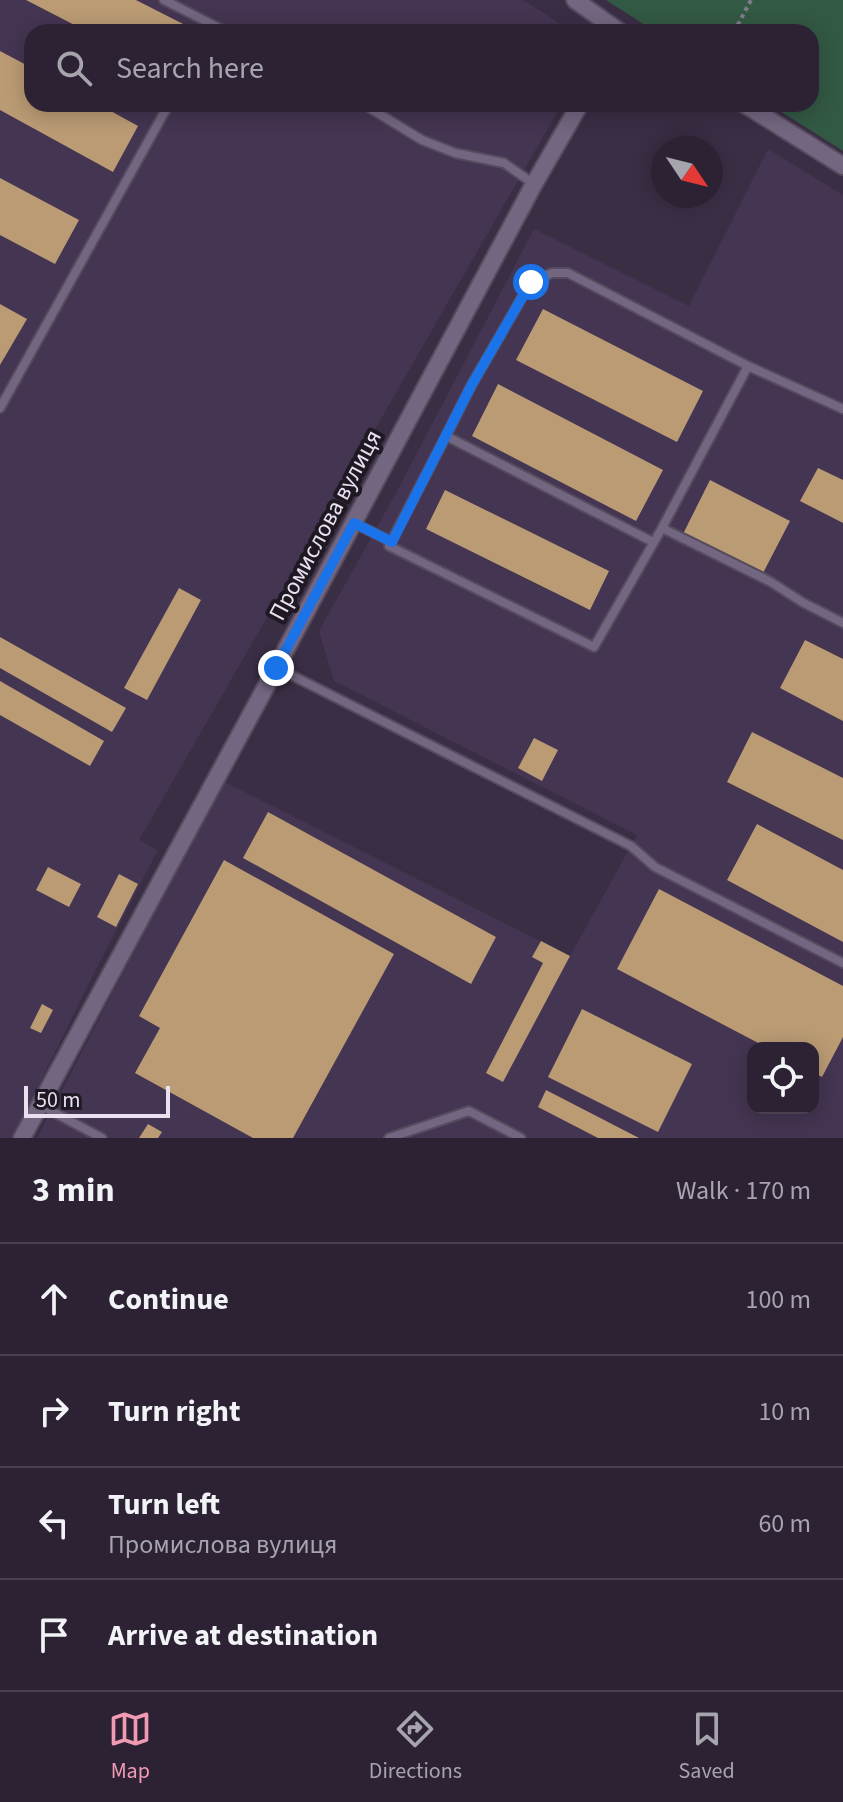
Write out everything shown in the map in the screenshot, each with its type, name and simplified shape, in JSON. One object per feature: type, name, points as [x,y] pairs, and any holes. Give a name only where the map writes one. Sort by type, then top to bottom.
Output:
[{"type":"street","points":[[575,0],[609,24]]},
{"type":"street","name":"Промислова вулиця","points":[[22,1138],[575,112]]},
{"type":"street","points":[[757,112],[843,166]]},
{"type":"lane","points":[[164,0],[204,24]]},
{"type":"lane","points":[[0,408],[165,112]]},
{"type":"lane","points":[[376,112],[422,140],[455,153],[504,163],[534,184]]},
{"type":"lane","points":[[748,366],[662,528],[594,647],[389,546],[471,386],[531,282],[552,273],[568,273],[748,366],[843,409]]},
{"type":"lane","points":[[446,436],[653,542]]},
{"type":"lane","points":[[354,523],[392,542]]},
{"type":"lane","points":[[662,528],[771,582],[843,623]]},
{"type":"lane","points":[[276,668],[631,846],[655,867],[843,963]]},
{"type":"lane","points":[[40,1105],[102,1138]]},
{"type":"lane","points":[[389,1138],[469,1111],[521,1138]]},
{"type":"path","points":[[738,24],[751,0]]},
{"type":"shaded area","points":[[0,0],[523,0],[560,24],[24,24],[24,112],[557,112],[139,840],[158,850],[13,1138],[0,1138]]},
{"type":"shaded area","points":[[768,149],[843,195],[843,1138],[37,1138],[223,781],[570,956],[637,835],[334,681],[319,631],[396,493],[534,229],[689,306]]},
{"type":"green space","points":[[606,0],[843,0],[843,151],[782,112],[819,112],[819,24],[644,24]]},
{"type":"building","points":[[26,0],[136,0],[183,24],[72,24]]},
{"type":"building","points":[[0,51],[24,64],[24,112],[113,112],[138,126],[113,172],[0,110]]},
{"type":"building","points":[[0,178],[79,220],[55,264],[0,235]]},
{"type":"building","points":[[0,304],[27,319],[0,365]]},
{"type":"building","points":[[543,309],[703,391],[677,442],[516,360]]},
{"type":"building","points":[[498,384],[663,470],[636,521],[472,436]]},
{"type":"building","points":[[818,468],[843,480],[843,523],[800,501]]},
{"type":"building","points":[[710,480],[790,521],[762,575],[683,534]]},
{"type":"building","points":[[445,490],[609,571],[590,610],[426,529]]},
{"type":"building","points":[[179,588],[201,600],[147,700],[124,688]]},
{"type":"building","points":[[0,637],[126,708],[112,732],[0,668]]},
{"type":"building","points":[[805,640],[843,659],[843,721],[780,688]]},
{"type":"building","points":[[0,681],[104,741],[90,766],[0,715]]},
{"type":"building","points":[[752,732],[843,778],[843,840],[727,782]]},
{"type":"building","points":[[534,738],[558,750],[542,781],[518,768]]},
{"type":"building","points":[[268,812],[496,937],[471,984],[243,858]]},
{"type":"building","points":[[757,824],[843,870],[843,942],[727,880]]},
{"type":"building","points":[[224,860],[394,954],[293,1138],[253,1138],[135,1073],[160,1028],[139,1016]]},
{"type":"building","points":[[48,867],[81,884],[69,907],[36,890]]},
{"type":"building","points":[[119,874],[138,884],[116,927],[97,917]]},
{"type":"building","points":[[659,889],[843,986],[843,1037],[822,1077],[819,1075],[819,1042],[757,1042],[617,969]]},
{"type":"building","points":[[541,941],[570,956],[503,1082],[486,1073],[543,963],[532,957]]},
{"type":"building","points":[[42,1004],[53,1010],[41,1033],[30,1028]]},
{"type":"building","points":[[582,1009],[692,1064],[658,1132],[548,1077]]},
{"type":"building","points":[[546,1090],[639,1138],[598,1138],[538,1107]]},
{"type":"building","points":[[148,1124],[162,1132],[158,1138],[139,1138]]},
{"type":"route","points":[[276,668],[354,523],[392,542],[471,386],[531,282]]}]
